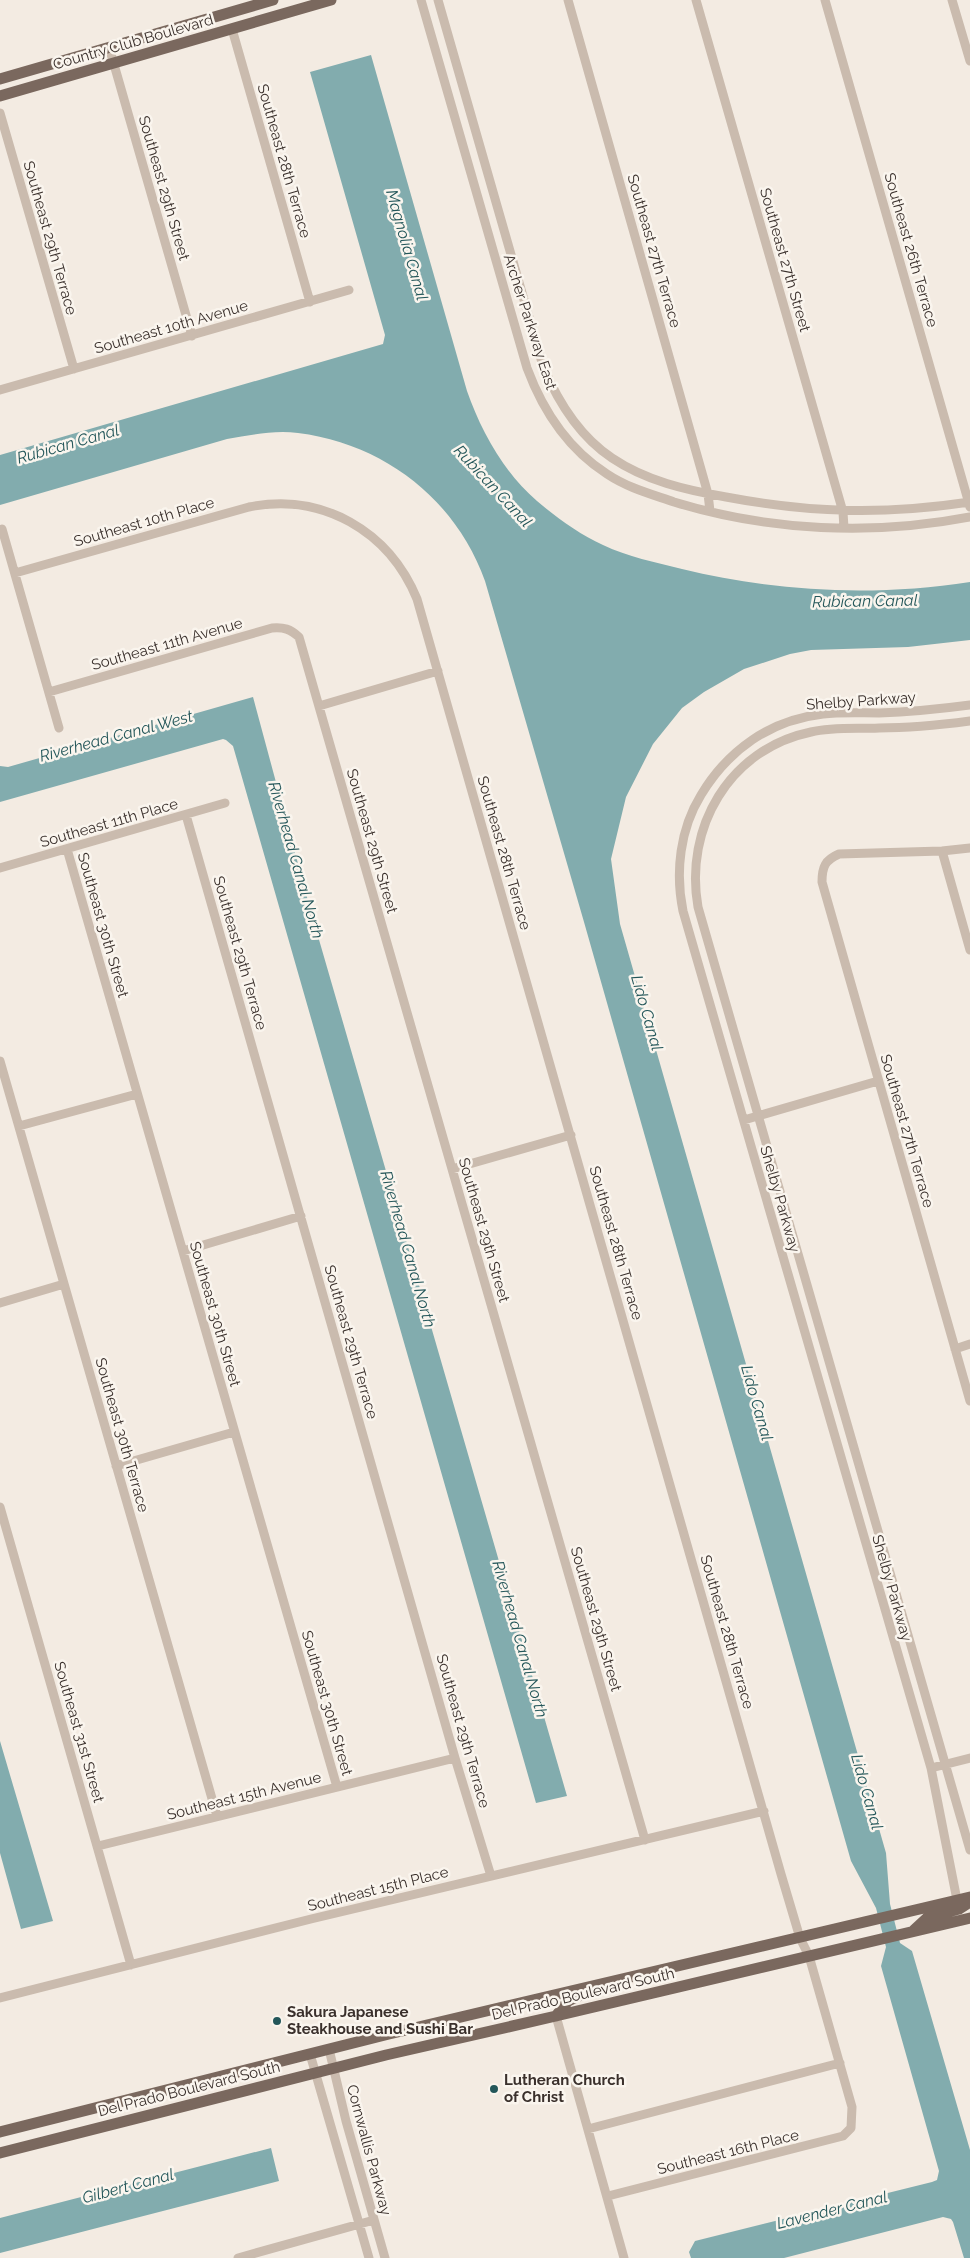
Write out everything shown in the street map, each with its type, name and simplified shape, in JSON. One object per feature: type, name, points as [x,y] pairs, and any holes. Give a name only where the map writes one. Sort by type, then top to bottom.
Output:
[{"type":"main road","name":"Country Club Boulevard","points":[[0,79],[273,0]]},
{"type":"main road","name":"Country Club Boulevard","points":[[0,96],[331,0]]},
{"type":"main road","name":"Del Prado Boulevard South","points":[[0,2132],[330,2049],[970,1897]]},
{"type":"main road","points":[[910,1932],[927,1918],[954,1911],[970,1902]]},
{"type":"main road","name":"Del Prado Boulevard South","points":[[0,2153],[334,2068],[970,1918]]},
{"type":"main road","points":[[556,2016],[568,2001],[602,1984]]},
{"type":"street","name":"Archer Parkway East","points":[[421,0],[533,385],[543,406],[575,448],[612,477],[649,494],[710,511],[777,523],[844,528],[894,528],[970,517]]},
{"type":"street","name":"Archer Parkway East","points":[[438,0],[538,351],[558,400],[574,423],[593,443],[613,459],[653,480],[708,494],[843,512],[898,511],[970,504]]},
{"type":"street","name":"Southeast 27th Terrace","points":[[568,0],[708,494],[710,511]]},
{"type":"street","name":"Southeast 27th Street","points":[[696,0],[843,512],[844,528]]},
{"type":"street","name":"Southeast 26th Terrace","points":[[825,0],[970,504]]},
{"type":"street","points":[[952,0],[970,61]]},
{"type":"street","name":"Southeast 28th Terrace","points":[[232,29],[310,302]]},
{"type":"street","name":"Southeast 29th Street","points":[[109,47],[192,336]]},
{"type":"street","name":"Southeast 29th Terrace","points":[[0,114],[74,369]]},
{"type":"street","name":"Southeast 10th Avenue","points":[[0,390],[349,290]]},
{"type":"street","name":"Southeast 28th Terrace","points":[[281,503],[305,505],[328,511],[355,524],[383,546],[399,565],[412,586],[438,671],[800,1938],[809,1956],[840,2063],[852,2107],[851,2128]]},
{"type":"street","name":"Southeast 10th Place","points":[[15,573],[249,507],[281,503]]},
{"type":"street","points":[[2,529],[59,728]]},
{"type":"street","name":"Southeast 11th Avenue","points":[[49,692],[272,628],[282,627],[292,630]]},
{"type":"street","name":"Southeast 29th Street","points":[[292,630],[299,637],[645,1840]]},
{"type":"street","points":[[319,706],[438,671]]},
{"type":"street","name":"Shelby Parkway","points":[[957,1900],[931,1768],[683,912],[679,886],[683,841],[689,819],[711,778],[743,745],[763,732],[785,722],[808,716],[932,710],[970,705]]},
{"type":"street","name":"Shelby Parkway","points":[[970,721],[913,727],[838,728],[811,732],[786,740],[753,758],[728,781],[715,800],[705,820],[698,844],[695,870],[698,907],[970,1850]]},
{"type":"street","name":"Southeast 11th Place","points":[[0,868],[225,803]]},
{"type":"street","name":"Southeast 29th Terrace","points":[[186,815],[455,1758],[491,1876]]},
{"type":"street","points":[[970,848],[942,851],[970,950]]},
{"type":"street","name":"Southeast 30th Street","points":[[67,849],[337,1787]]},
{"type":"street","name":"Southeast 27th Terrace","points":[[942,851],[839,854],[829,858],[822,868],[822,882],[970,1400]]},
{"type":"street","points":[[683,912],[698,907]]},
{"type":"street","name":"Southeast 30th Terrace","points":[[0,1061],[217,1816]]},
{"type":"street","points":[[744,1120],[878,1081]]},
{"type":"street","points":[[19,1126],[137,1094]]},
{"type":"street","points":[[452,1169],[571,1135]]},
{"type":"street","points":[[183,1251],[301,1216]]},
{"type":"street","points":[[0,1303],[64,1284]]},
{"type":"street","points":[[955,1349],[970,1344]]},
{"type":"street","points":[[116,1466],[234,1432]]},
{"type":"street","name":"Southeast 31st Street","points":[[0,1507],[131,1965]]},
{"type":"street","name":"Southeast 15th Avenue","points":[[98,1846],[455,1758]]},
{"type":"street","points":[[931,1768],[970,1758]]},
{"type":"street","name":"Southeast 15th Place","points":[[0,1998],[491,1876],[764,1811]]},
{"type":"street","points":[[556,2016],[624,2258]]},
{"type":"street","name":"Cornwallis Parkway","points":[[330,2049],[346,2121],[385,2258]]},
{"type":"street","name":"Cornwallis Parkway","points":[[310,2054],[369,2258]]},
{"type":"street","points":[[588,2129],[840,2063]]},
{"type":"street","name":"Southeast 16th Place","points":[[608,2196],[843,2136],[851,2128]]},
{"type":"street","points":[[238,2258],[374,2220]]},
{"type":"water","points":[[371,55],[467,391],[479,421],[495,450],[514,478],[537,501],[577,531],[612,549],[632,556],[718,577],[789,587],[861,591],[934,587],[970,582],[970,640],[908,647],[811,650],[790,654],[744,669],[704,692],[682,708],[653,744],[626,797],[611,859],[620,924],[886,1853],[890,1904],[900,1943],[912,1951],[970,2150],[970,2258],[964,2258],[953,2222],[951,2219],[943,2217],[784,2258],[691,2258],[689,2252],[695,2241],[932,2182],[937,2180],[939,2171],[881,1966],[886,1947],[876,1908],[851,1861],[584,922],[485,581],[472,552],[456,525],[436,501],[388,463],[360,449],[330,439],[289,432],[227,439],[0,505],[0,455],[383,344],[385,335],[310,72]]},
{"type":"water","name":"Riverhead Canal North","points":[[253,697],[311,912],[567,1796],[536,1803],[233,746],[223,739],[0,802],[0,766],[8,767]]},
{"type":"water","points":[[0,1741],[53,1921],[21,1929],[0,1853]]},
{"type":"water","name":"Gilbert Canal","points":[[271,2148],[279,2181],[0,2253],[0,2218]]},
{"type":"place","name":"Sakura Japanese Steakhouse and Sushi Bar","points":[[277,2021]]},
{"type":"place","name":"Lutheran Church of Christ","points":[[494,2089]]},
{"type":"water label","name":"Magnolia Canal","points":[[407,245]]},
{"type":"water label","name":"Rubican Canal","points":[[68,444]]},
{"type":"water label","name":"Rubican Canal","points":[[493,486]]},
{"type":"water label","name":"Rubican Canal","points":[[865,601]]},
{"type":"water label","name":"Riverhead Canal West","points":[[116,736]]},
{"type":"water label","name":"Lido Canal","points":[[647,1013]]},
{"type":"water label","name":"Lido Canal","points":[[757,1403]]},
{"type":"water label","name":"Lido Canal","points":[[867,1792]]},
{"type":"water label","name":"Lavender Canal","points":[[832,2210]]}]
